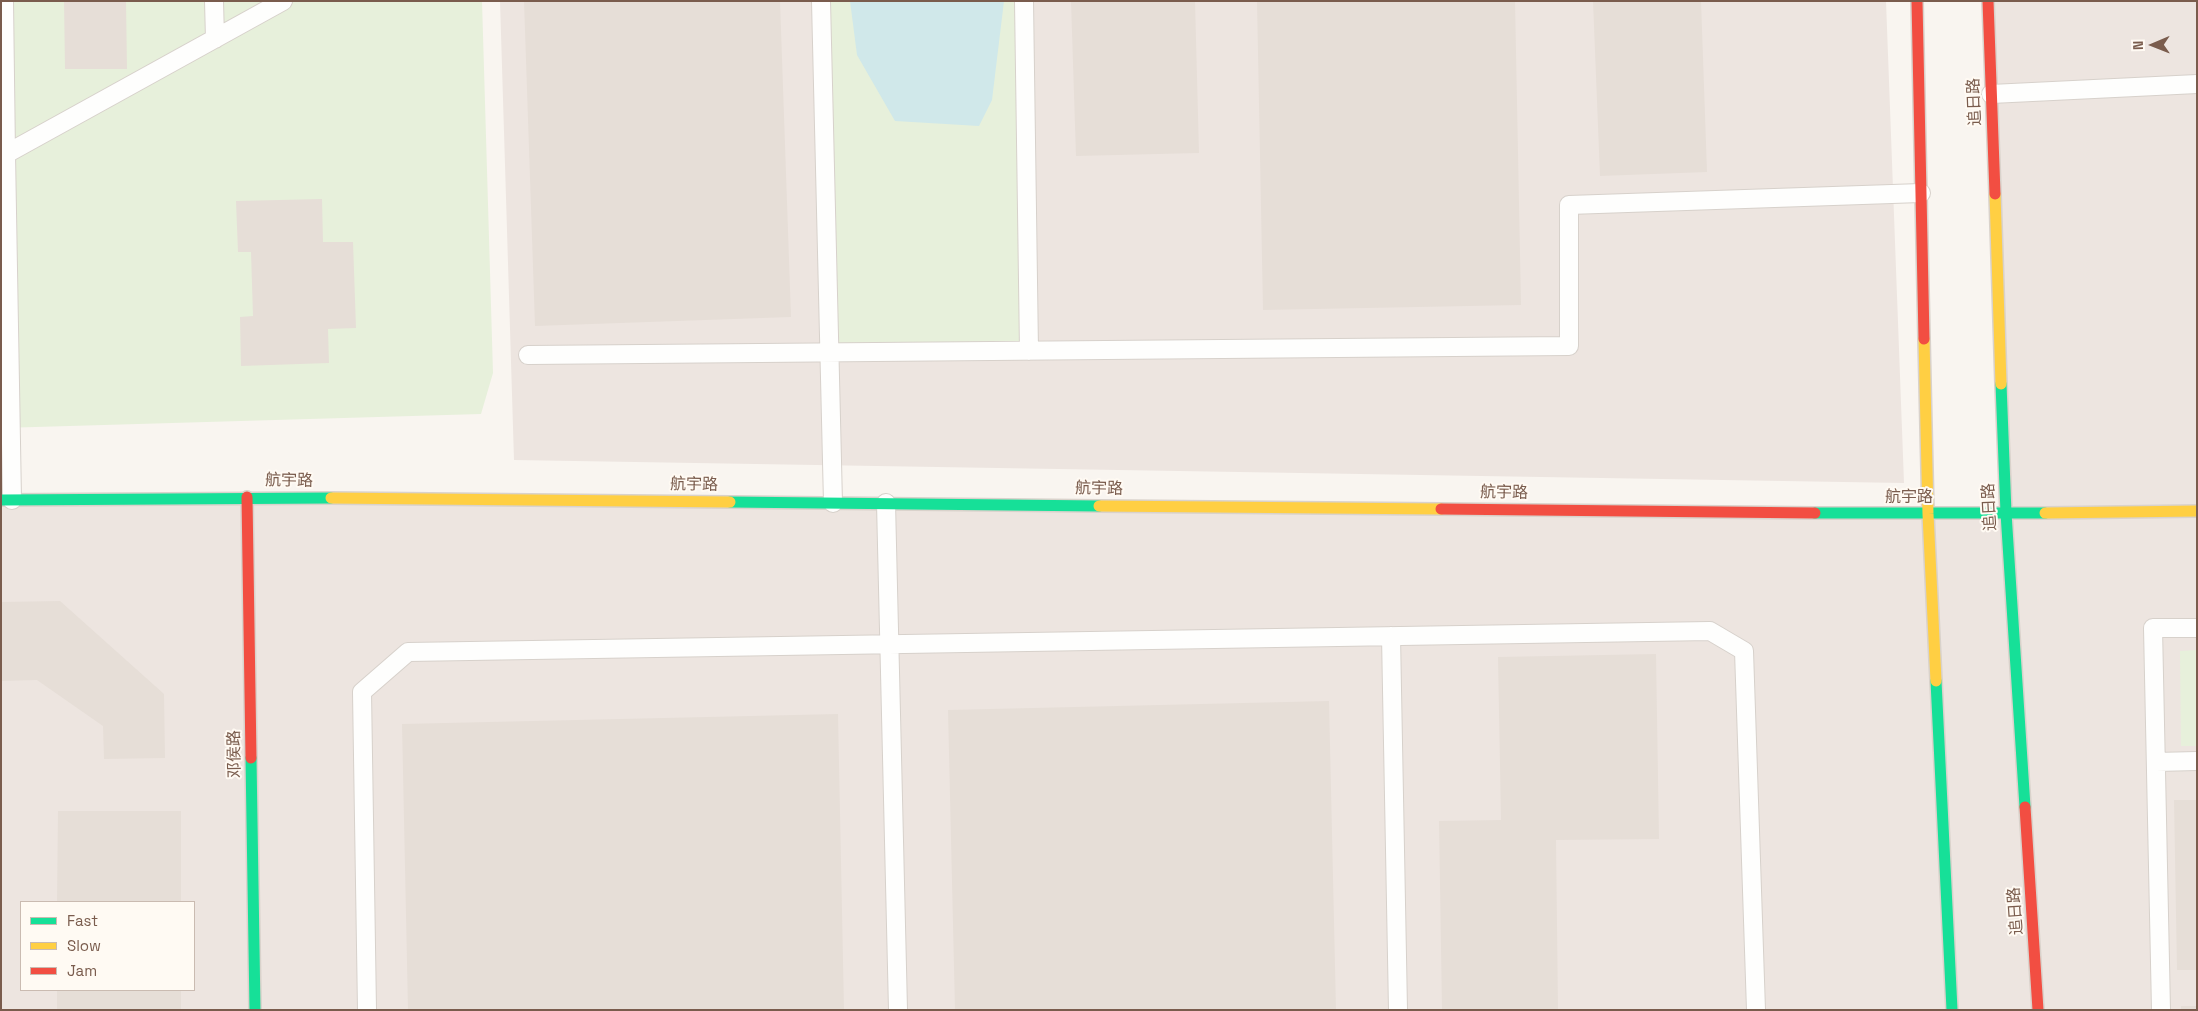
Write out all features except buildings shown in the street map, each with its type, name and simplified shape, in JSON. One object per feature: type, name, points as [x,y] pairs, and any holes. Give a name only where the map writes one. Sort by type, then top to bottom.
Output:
[{"type":"street","points":[[1917,1],[1928,514],[1952,1010]]},
{"type":"street","name":"追日路","points":[[1988,1],[2006,513],[2038,1010]]},
{"type":"street","name":"航宇路","points":[[7,500],[247,497],[1928,514],[2197,512]]},
{"type":"street","name":"邓侯路","points":[[247,497],[255,1010]]},
{"type":"lane","points":[[4,1],[7,500]]},
{"type":"lane","points":[[214,1],[215,39]]},
{"type":"lane","points":[[6,154],[283,1]]},
{"type":"lane","points":[[821,1],[833,503]]},
{"type":"lane","points":[[1024,1],[1029,350]]},
{"type":"lane","points":[[1991,94],[2197,84]]},
{"type":"lane","points":[[528,355],[1569,346],[1568,205],[1922,193]]},
{"type":"lane","points":[[886,503],[898,1010]]},
{"type":"lane","points":[[2161,1010],[2153,628],[2197,628]]},
{"type":"lane","points":[[367,1010],[362,692],[408,652],[1710,630],[1744,651],[1756,1010]]},
{"type":"lane","points":[[1391,636],[1398,1010]]},
{"type":"lane","points":[[2156,762],[2197,762]]},
{"type":"shaded area","points":[[500,1],[1886,1],[1904,483],[514,460]]},
{"type":"shaded area","points":[[1991,1],[2197,1],[2197,1010],[1,1010],[1,500],[2006,513]]},
{"type":"green space","points":[[1,1],[482,1],[493,373],[481,414],[1,428]]},
{"type":"green space","points":[[821,1],[1024,1],[1029,351],[830,352]]},
{"type":"green space","points":[[2197,650],[2197,746],[2181,746],[2180,651]]},
{"type":"water","points":[[850,1],[1004,1],[992,100],[979,126],[895,121],[857,55]]},
{"type":"traffic: fast","points":[[2001,384],[2006,513],[2025,807]]},
{"type":"traffic: fast","points":[[1,500],[331,498]]},
{"type":"traffic: fast","points":[[730,502],[1099,506]]},
{"type":"traffic: fast","points":[[1815,513],[2045,513]]},
{"type":"traffic: fast","points":[[1936,681],[1952,1010]]},
{"type":"traffic: fast","points":[[251,758],[255,1010]]},
{"type":"traffic: slow","points":[[1995,194],[2001,384]]},
{"type":"traffic: slow","points":[[1924,339],[1928,514],[1936,681]]},
{"type":"traffic: slow","points":[[331,498],[730,502]]},
{"type":"traffic: slow","points":[[1099,506],[1441,509]]},
{"type":"traffic: slow","points":[[2045,513],[2197,511]]},
{"type":"traffic: jam","points":[[1917,1],[1924,339]]},
{"type":"traffic: jam","points":[[1988,1],[1995,194]]},
{"type":"traffic: jam","points":[[247,497],[251,758]]},
{"type":"traffic: jam","points":[[1441,509],[1815,513]]},
{"type":"traffic: jam","points":[[2025,807],[2038,1010]]}]
